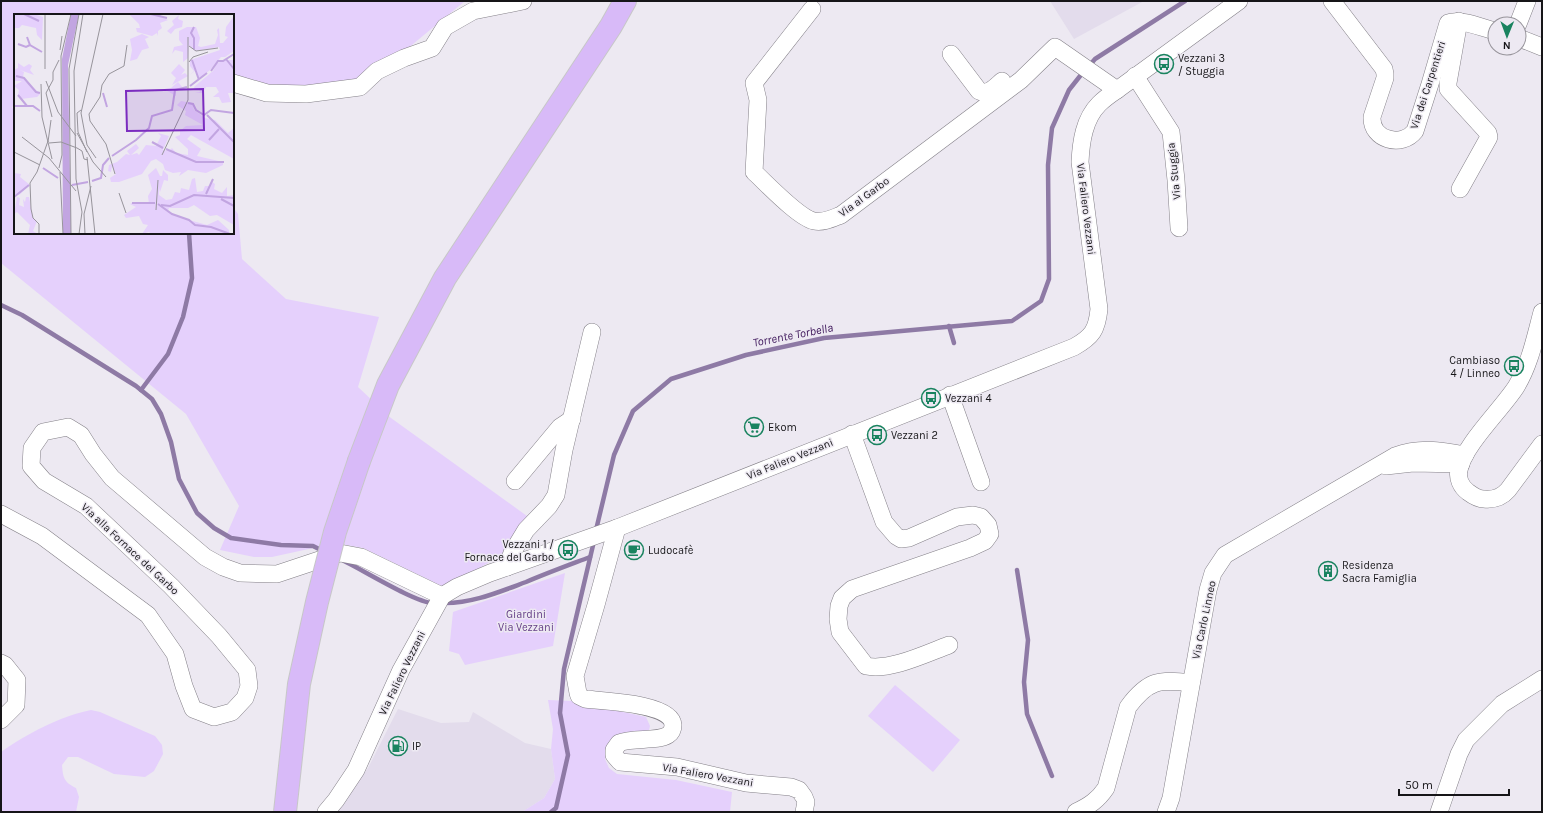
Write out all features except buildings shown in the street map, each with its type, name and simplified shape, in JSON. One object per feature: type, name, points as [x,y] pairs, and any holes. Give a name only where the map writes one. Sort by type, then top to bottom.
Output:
[{"type":"highway","points":[[285,812],[299,684],[317,602],[334,539],[359,461],[388,385],[445,278],[611,26],[625,1]]},
{"type":"street","points":[[234,83],[267,93],[306,94],[360,87],[377,71],[404,58],[432,48],[445,27],[472,11],[523,1]]},
{"type":"street","name":"Via Faliero Vezzani","points":[[326,812],[356,770],[401,670],[442,596],[457,587],[507,567],[613,529],[1074,346],[1089,338],[1098,323],[1099,309],[1080,162],[1081,142],[1089,117],[1100,104],[1135,76],[1239,1]]},
{"type":"street","name":"Via dei Carpentieri","points":[[1332,1],[1384,69],[1386,74],[1371,124],[1375,132],[1392,140],[1404,140],[1410,137],[1415,131],[1448,23],[1453,20],[1459,21],[1448,89],[1490,137],[1460,189]]},
{"type":"street","points":[[1521,16],[1527,1]]},
{"type":"street","name":"Via al Garbo","points":[[812,9],[754,83],[758,100],[754,172],[802,216],[814,221],[829,220],[841,215],[1021,80],[1056,47],[1062,53],[1117,90]]},
{"type":"street","points":[[1459,21],[1487,29]]},
{"type":"street","points":[[1527,41],[1542,47]]},
{"type":"street","points":[[951,54],[979,91],[983,93],[987,92],[1005,78],[1014,76],[1021,80]]},
{"type":"street","name":"Via Stuggia","points":[[1135,76],[1170,132],[1176,180],[1179,228]]},
{"type":"street","points":[[1542,312],[1531,356],[1516,387],[1463,459],[1459,476],[1461,484],[1464,489],[1478,498],[1492,499],[1504,494],[1542,444]]},
{"type":"street","points":[[507,567],[512,553],[526,530],[549,506],[556,495],[564,450],[592,332]]},
{"type":"street","points":[[950,395],[981,482]]},
{"type":"street","points":[[515,481],[560,427],[572,419]]},
{"type":"street","name":"Via alla Fornace del Garbo","points":[[1,514],[42,536],[148,615],[175,654],[184,686],[193,709],[214,717],[232,712],[245,698],[249,686],[247,670],[219,636],[166,581],[86,506],[44,481],[31,466],[32,448],[43,432],[68,427],[81,435],[93,454],[112,478],[205,557],[223,567],[240,573],[277,574],[340,553],[361,557],[442,596]]},
{"type":"street","points":[[852,434],[884,522],[896,536],[901,539],[909,538],[957,517],[973,515],[981,517],[988,524],[990,534],[985,541],[970,548],[852,589],[842,598],[839,606],[838,620],[840,632],[866,666],[875,668],[886,667],[948,645]]},
{"type":"street","name":"Via Carlo Linneo","points":[[1166,812],[1172,798],[1208,590],[1213,574],[1225,555],[1376,467],[1463,459]]},
{"type":"street","name":"Via Faliero Vezzani","points":[[613,529],[596,606],[575,676],[578,693],[579,696],[585,699],[650,707],[668,716],[672,720],[673,727],[670,734],[666,736],[619,743],[614,750],[616,758],[620,762],[677,767],[746,783],[791,787],[799,790],[804,797],[806,802],[804,812]]},
{"type":"street","points":[[1,663],[17,680],[16,705],[1,720]]},
{"type":"street","points":[[1439,812],[1459,754],[1466,740],[1502,704],[1542,679]]},
{"type":"street","points":[[1076,812],[1090,805],[1100,797],[1106,788],[1128,707],[1136,697],[1145,688],[1155,683],[1167,680],[1191,683]]},
{"type":"shaded area","points":[[1050,1],[1144,1],[1074,39]]},
{"type":"shaded area","points":[[398,709],[441,723],[469,722],[473,712],[525,743],[551,749],[555,779],[544,798],[522,812],[336,812],[368,768]]},
{"type":"green space","points":[[1,1],[465,1],[401,54],[361,81],[306,92],[234,79],[234,14],[14,14],[14,105],[12,107],[14,110],[14,234],[234,234],[234,208],[238,214],[242,259],[286,299],[379,317],[358,387],[391,418],[527,516],[503,554],[446,588],[363,548],[336,543],[272,557],[254,557],[220,550],[239,506],[186,414],[1,263]]},
{"type":"green space","name":"Giardini Via Vezzani","points":[[565,573],[553,646],[465,665],[459,654],[449,651],[453,612]]},
{"type":"green space","points":[[895,685],[960,740],[933,772],[868,716]]},
{"type":"green space","points":[[548,700],[573,701],[646,717],[650,726],[648,735],[611,741],[605,759],[609,768],[617,774],[676,780],[732,792],[730,812],[522,812],[544,798],[555,779],[551,749],[553,729]]},
{"type":"green space","points":[[91,710],[100,712],[155,736],[162,745],[163,754],[154,771],[145,777],[114,774],[78,757],[68,757],[62,765],[63,773],[67,782],[76,788],[79,797],[76,812],[1,812],[1,752],[46,726],[68,716]]},
{"type":"waterway","name":"Torrente Torbella","points":[[1089,66],[1095,59],[1185,1]]},
{"type":"waterway","name":"Torrente Torbella","points":[[596,530],[614,455],[633,411],[671,379],[746,355],[824,338],[1012,321],[1041,301],[1049,279],[1048,165],[1052,128],[1069,90],[1084,71]]},
{"type":"waterway","points":[[141,390],[168,354],[183,317],[192,278],[189,234]]},
{"type":"waterway","points":[[1,305],[22,315],[136,386],[152,399],[161,414],[171,442],[179,479],[197,513],[214,528],[231,538],[281,545],[313,546],[323,551]]},
{"type":"waterway","points":[[949,326],[954,343]]},
{"type":"waterway","name":"Torrente Torbella","points":[[551,812],[556,808],[568,755],[560,713],[564,669],[594,541]]},
{"type":"waterway","points":[[442,603],[464,602],[485,597],[590,557]]},
{"type":"waterway","points":[[344,561],[402,592],[425,602],[433,603]]},
{"type":"waterway","points":[[1017,570],[1028,640],[1024,682],[1027,714],[1052,776]]},
{"type":"place","name":"Vezzani 3 / Stuggia","points":[[1164,64]]},
{"type":"place","name":"Cambiaso 4 / Linneo","points":[[1514,366]]},
{"type":"place","name":"Vezzani 4","points":[[931,398]]},
{"type":"place","name":"Ekom","points":[[754,427]]},
{"type":"place","name":"Vezzani 2","points":[[877,435]]},
{"type":"place","name":"Vezzani 1 / Fornace del Garbo","points":[[568,550]]},
{"type":"place","name":"Ludocafè","points":[[634,550]]},
{"type":"place","name":"Residenza Sacra Famiglia","points":[[1328,571]]},
{"type":"place","name":"IP","points":[[398,746]]}]
